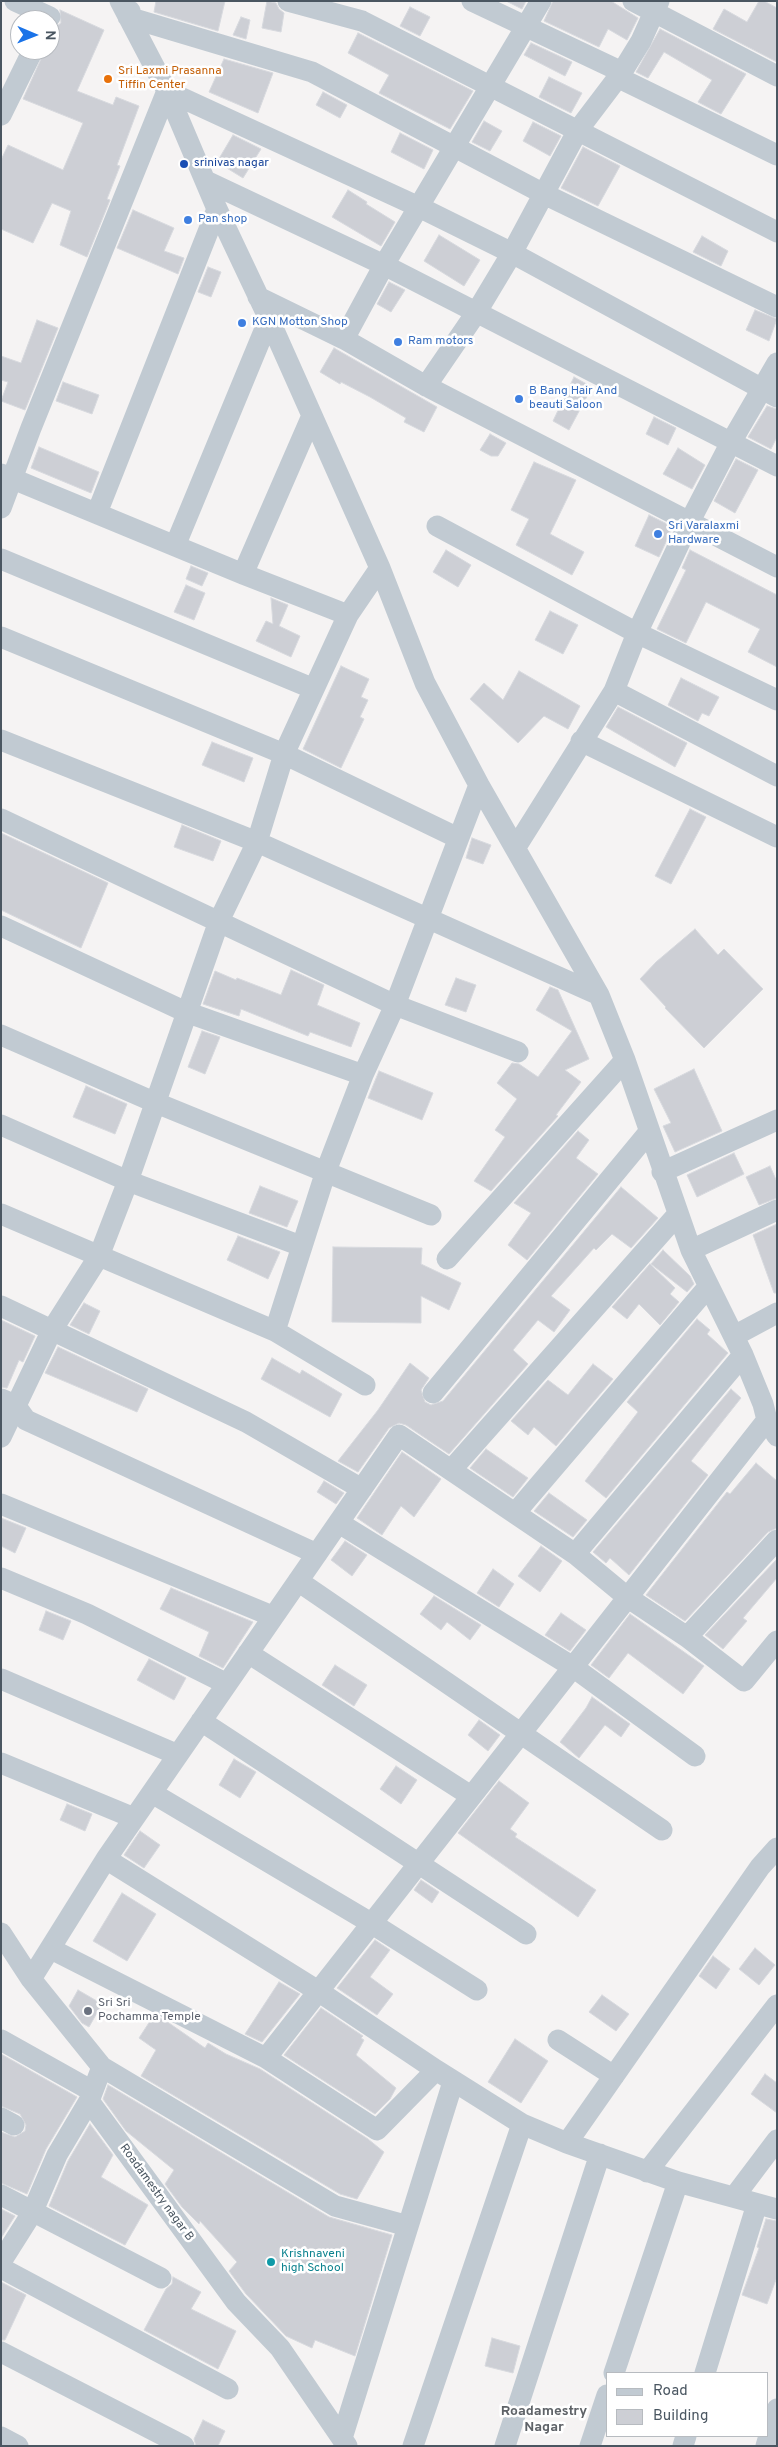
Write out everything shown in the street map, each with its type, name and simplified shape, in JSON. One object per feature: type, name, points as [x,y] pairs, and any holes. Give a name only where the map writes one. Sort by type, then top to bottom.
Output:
[{"type":"street","points":[[15,1],[43,10]]},
{"type":"street","points":[[288,1],[362,21],[777,232]]},
{"type":"street","points":[[472,1],[526,26],[777,155]]},
{"type":"street","points":[[344,339],[384,265],[541,1]]},
{"type":"street","points":[[633,1],[657,7],[777,76]]},
{"type":"street","points":[[127,6],[380,568],[425,683],[479,785],[600,996],[625,1060],[662,1172],[691,1250],[771,1414],[266,2058]]},
{"type":"street","points":[[127,6],[312,72],[544,194],[777,307]]},
{"type":"street","points":[[426,386],[476,313],[512,253],[578,130],[641,40],[657,7]]},
{"type":"street","points":[[1,114],[6,90],[26,60]]},
{"type":"street","points":[[166,91],[419,207],[512,253],[769,393]]},
{"type":"street","points":[[1,508],[7,477],[166,91]]},
{"type":"street","points":[[206,181],[384,265],[730,444],[777,466]]},
{"type":"street","points":[[97,513],[217,209]]},
{"type":"street","points":[[258,297],[344,339],[426,386],[777,567]]},
{"type":"street","points":[[175,546],[269,319]]},
{"type":"street","points":[[516,847],[614,691],[637,633],[689,523],[730,444],[769,393],[777,363]]},
{"type":"street","points":[[243,574],[311,418]]},
{"type":"street","points":[[7,477],[348,615]]},
{"type":"street","points":[[437,526],[637,633],[777,700]]},
{"type":"street","points":[[1,559],[314,689]]},
{"type":"street","points":[[1,1437],[8,1402],[99,1256],[128,1181],[154,1102],[219,921],[257,842],[284,754],[348,615],[380,568]]},
{"type":"street","points":[[1,637],[284,754],[458,838]]},
{"type":"street","points":[[614,691],[777,776]]},
{"type":"street","points":[[1,740],[257,842],[600,996]]},
{"type":"street","points":[[582,741],[777,837]]},
{"type":"street","points":[[276,1331],[326,1171],[363,1075],[394,1005],[479,785]]},
{"type":"street","points":[[1,819],[394,1005],[518,1052]]},
{"type":"street","points":[[1,926],[186,1012],[363,1075]]},
{"type":"street","points":[[1,1035],[154,1102],[326,1171],[431,1216]]},
{"type":"street","points":[[447,1259],[625,1060]]},
{"type":"street","points":[[662,1172],[777,1120]]},
{"type":"street","points":[[1,1125],[128,1181],[301,1246]]},
{"type":"street","points":[[434,1393],[649,1132]]},
{"type":"street","points":[[691,1250],[777,1210]]},
{"type":"street","points":[[1,1214],[276,1331],[366,1385]]},
{"type":"street","points":[[452,1469],[678,1214]]},
{"type":"street","points":[[516,1512],[708,1287]]},
{"type":"street","points":[[1,1306],[246,1422],[362,1490]]},
{"type":"street","points":[[575,1554],[738,1346],[777,1313]]},
{"type":"street","points":[[8,1402],[26,1420],[317,1554]]},
{"type":"street","points":[[31,1979],[106,1859],[272,1616],[399,1435],[516,1512],[575,1554],[627,1597],[687,1637],[744,1681],[777,1641]]},
{"type":"street","points":[[1,1504],[272,1616]]},
{"type":"street","points":[[339,1523],[573,1667],[695,1756]]},
{"type":"street","points":[[687,1637],[777,1540]]},
{"type":"street","points":[[1,1578],[87,1614],[227,1684]]},
{"type":"street","points":[[298,1581],[662,1830]]},
{"type":"street","points":[[248,1653],[471,1796]]},
{"type":"street","points":[[1,1679],[178,1755]]},
{"type":"street","points":[[201,1721],[526,1934]]},
{"type":"street","points":[[1,1764],[134,1818]]},
{"type":"street","points":[[152,1793],[371,1923],[477,1990]]},
{"type":"street","points":[[567,2143],[760,1867],[777,1848]]},
{"type":"street","points":[[106,1859],[318,1991],[444,2076],[522,2124],[567,2143],[647,2172],[767,2206],[705,2372]]},
{"type":"street","points":[[1,1933],[31,1979],[102,2067],[335,2206],[408,2226]]},
{"type":"street","points":[[51,1949],[266,2058],[377,2130],[444,2076]]},
{"type":"street","points":[[647,2172],[777,2005]]},
{"type":"street","points":[[1,2040],[90,2096]]},
{"type":"street","points":[[558,2040],[614,2076]]},
{"type":"street","points":[[1,2262],[32,2212],[57,2155],[90,2096],[102,2067]]},
{"type":"street","points":[[344,2442],[408,2226],[444,2076]]},
{"type":"street","name":"Roadamestry nagar B","points":[[90,2096],[236,2302],[280,2348],[344,2442]]},
{"type":"street","points":[[413,2446],[522,2124]]},
{"type":"street","points":[[734,2197],[777,2140]]},
{"type":"street","points":[[505,2446],[600,2154]]},
{"type":"street","points":[[614,2372],[678,2182]]},
{"type":"street","points":[[1,2195],[161,2278]]},
{"type":"street","points":[[1,2268],[228,2389]]},
{"type":"street","points":[[1,2352],[161,2440],[184,2446]]},
{"type":"street","points":[[590,2446],[606,2398]]},
{"type":"street","points":[[766,2446],[777,2409]]},
{"type":"street","points":[[1,2436],[18,2446]]},
{"type":"building","points":[[156,1],[225,1],[218,31],[154,12]]},
{"type":"building","points":[[267,1],[276,3],[284,13],[281,32],[262,28]]},
{"type":"building","points":[[506,1],[526,1],[522,9]]},
{"type":"building","points":[[553,1],[611,1],[638,18],[627,40],[608,29],[599,47],[544,21]]},
{"type":"building","points":[[759,1],[764,1],[777,8],[777,62],[713,29],[724,9],[747,22]]},
{"type":"building","points":[[410,7],[430,17],[420,36],[400,26]]},
{"type":"building","points":[[60,10],[104,30],[77,91],[113,105],[116,97],[139,106],[117,165],[120,166],[107,199],[110,200],[87,257],[60,245],[71,211],[52,203],[33,243],[1,229],[1,160],[8,145],[63,170],[83,123],[23,99],[41,60],[60,60]]},
{"type":"building","points":[[241,17],[250,20],[246,39],[233,35]]},
{"type":"building","points":[[660,29],[746,74],[721,114],[698,102],[712,80],[664,52],[648,78],[636,72]]},
{"type":"building","points":[[358,33],[473,91],[450,129],[379,93],[389,75],[348,53]]},
{"type":"building","points":[[531,43],[572,62],[565,76],[524,55]]},
{"type":"building","points":[[224,59],[273,73],[258,113],[209,92]]},
{"type":"building","points":[[549,77],[582,93],[571,113],[539,97]]},
{"type":"building","points":[[323,92],[347,105],[340,118],[316,105]]},
{"type":"building","points":[[484,121],[502,131],[490,151],[472,142]]},
{"type":"building","points":[[533,122],[561,136],[550,156],[523,141]]},
{"type":"building","points":[[400,133],[433,150],[424,169],[391,152]]},
{"type":"building","points":[[233,135],[261,149],[243,178],[217,162]]},
{"type":"building","points":[[583,147],[620,166],[598,206],[561,188]]},
{"type":"building","points":[[348,190],[395,222],[381,246],[332,217]]},
{"type":"building","points":[[133,210],[174,228],[164,251],[184,258],[178,274],[117,248]]},
{"type":"building","points":[[439,235],[480,260],[464,286],[424,261]]},
{"type":"building","points":[[702,236],[728,251],[721,266],[693,252]]},
{"type":"building","points":[[208,267],[221,272],[211,297],[198,292]]},
{"type":"building","points":[[389,282],[405,290],[391,312],[377,304]]},
{"type":"building","points":[[755,310],[777,319],[769,341],[746,330]]},
{"type":"building","points":[[37,320],[58,328],[25,410],[1,401],[8,382],[1,380],[1,356],[21,363]]},
{"type":"building","points":[[334,348],[437,407],[424,432],[404,422],[406,418],[370,397],[341,382],[340,384],[320,372]]},
{"type":"building","points":[[574,377],[592,387],[569,430],[553,421]]},
{"type":"building","points":[[63,382],[99,395],[92,414],[56,401]]},
{"type":"building","points":[[767,406],[777,409],[777,437],[771,449],[748,437]]},
{"type":"building","points":[[654,417],[676,428],[668,445],[646,434]]},
{"type":"building","points":[[490,434],[506,443],[498,456],[491,456],[480,450]]},
{"type":"building","points":[[39,447],[99,472],[91,493],[31,468]]},
{"type":"building","points":[[678,448],[705,465],[692,489],[663,474]]},
{"type":"building","points":[[736,459],[758,470],[735,513],[714,501]]},
{"type":"building","points":[[534,462],[576,480],[550,534],[584,552],[572,575],[516,545],[529,519],[511,510]]},
{"type":"building","points":[[649,515],[673,527],[659,557],[635,546]]},
{"type":"building","points":[[446,550],[471,565],[458,587],[433,572]]},
{"type":"building","points":[[690,550],[777,595],[777,667],[748,652],[760,629],[706,602],[686,643],[657,629],[686,570],[682,568]]},
{"type":"building","points":[[191,566],[208,573],[202,586],[186,579]]},
{"type":"building","points":[[186,585],[205,593],[194,620],[174,612]]},
{"type":"building","points":[[271,598],[288,605],[279,626],[300,636],[291,657],[256,641],[266,621],[273,624]]},
{"type":"building","points":[[550,611],[578,625],[563,654],[535,640]]},
{"type":"building","points":[[341,666],[369,679],[361,697],[368,700],[360,717],[364,719],[341,768],[303,749]]},
{"type":"building","points":[[519,671],[580,706],[568,729],[544,716],[518,743],[470,699],[484,683],[503,700]]},
{"type":"building","points":[[681,678],[719,697],[709,716],[702,713],[698,721],[668,705]]},
{"type":"building","points":[[618,707],[687,743],[675,767],[606,727]]},
{"type":"building","points":[[212,742],[253,758],[244,782],[202,765]]},
{"type":"building","points":[[690,809],[706,817],[671,884],[655,876]]},
{"type":"building","points":[[182,825],[221,841],[213,861],[174,847]]},
{"type":"building","points":[[1,833],[108,883],[81,948],[1,910]]},
{"type":"building","points":[[472,838],[491,845],[483,864],[466,858]]},
{"type":"building","points":[[695,929],[718,955],[724,949],[763,989],[704,1048],[640,979],[656,962]]},
{"type":"building","points":[[291,970],[324,985],[317,1005],[360,1023],[351,1047],[310,1032],[308,1036],[241,1009],[239,1016],[203,1004],[215,971],[281,995]]},
{"type":"building","points":[[456,978],[476,985],[466,1012],[445,1005]]},
{"type":"building","points":[[550,987],[558,990],[589,1059],[565,1070],[581,1082],[556,1115],[558,1116],[491,1191],[474,1181],[505,1137],[495,1130],[517,1099],[497,1083],[512,1063],[519,1064],[538,1077],[572,1031],[536,1010]]},
{"type":"building","points":[[202,1031],[220,1037],[205,1074],[188,1067]]},
{"type":"building","points":[[694,1069],[722,1131],[675,1152],[663,1126],[671,1123],[654,1089]]},
{"type":"building","points":[[379,1071],[433,1093],[422,1120],[368,1098]]},
{"type":"building","points":[[86,1086],[127,1104],[115,1134],[73,1117]]},
{"type":"building","points":[[578,1131],[589,1140],[576,1158],[598,1174],[527,1260],[508,1245],[531,1213],[514,1203]]},
{"type":"building","points":[[734,1153],[744,1174],[697,1197],[687,1175]]},
{"type":"building","points":[[770,1166],[777,1182],[777,1198],[759,1205],[746,1177]]},
{"type":"building","points":[[260,1186],[298,1201],[287,1227],[249,1213]]},
{"type":"building","points":[[621,1187],[658,1218],[631,1248],[612,1234],[596,1250],[594,1248],[551,1296],[570,1310],[554,1332],[538,1320],[513,1350],[528,1364],[449,1454],[406,1425],[399,1423],[389,1428],[358,1472],[338,1461],[378,1410],[410,1363],[429,1378],[421,1390],[425,1402],[431,1405],[443,1401]]},
{"type":"building","points":[[777,1224],[777,1293],[774,1293],[753,1235]]},
{"type":"building","points":[[238,1236],[280,1252],[268,1279],[227,1260]]},
{"type":"building","points":[[333,1247],[422,1248],[421,1264],[461,1283],[449,1310],[421,1296],[421,1323],[332,1322]]},
{"type":"building","points":[[663,1250],[690,1276],[694,1284],[687,1292],[651,1264]]},
{"type":"building","points":[[650,1264],[675,1288],[670,1294],[679,1302],[660,1325],[639,1304],[627,1319],[612,1307]]},
{"type":"building","points":[[84,1303],[100,1311],[89,1334],[70,1325]]},
{"type":"building","points":[[697,1319],[710,1330],[707,1334],[728,1353],[606,1498],[585,1481],[638,1412],[627,1402]]},
{"type":"building","points":[[1,1320],[35,1336],[23,1362],[19,1360],[7,1388],[1,1387]]},
{"type":"building","points":[[58,1347],[148,1389],[137,1412],[45,1373]]},
{"type":"building","points":[[272,1358],[300,1374],[302,1370],[342,1394],[330,1417],[261,1379]]},
{"type":"building","points":[[593,1364],[613,1379],[556,1446],[534,1427],[528,1435],[511,1421],[548,1380],[568,1395]]},
{"type":"building","points":[[731,1389],[741,1398],[691,1461],[708,1475],[629,1575],[610,1558],[606,1563],[593,1552]]},
{"type":"building","points":[[486,1449],[528,1478],[513,1497],[470,1468]]},
{"type":"building","points":[[402,1452],[441,1479],[414,1517],[401,1506],[382,1535],[357,1518]]},
{"type":"building","points":[[756,1463],[777,1481],[777,1528],[768,1532],[685,1621],[646,1595],[727,1492],[730,1494]]},
{"type":"building","points":[[324,1481],[344,1493],[336,1504],[317,1492]]},
{"type":"building","points":[[549,1493],[587,1520],[573,1537],[534,1511]]},
{"type":"building","points":[[1,1518],[26,1528],[15,1553],[1,1546]]},
{"type":"building","points":[[345,1541],[367,1555],[352,1576],[331,1560]]},
{"type":"building","points":[[541,1546],[562,1561],[540,1592],[518,1576]]},
{"type":"building","points":[[777,1559],[777,1578],[743,1618],[747,1621],[723,1649],[705,1635]]},
{"type":"building","points":[[493,1569],[514,1584],[499,1607],[477,1593]]},
{"type":"building","points":[[171,1588],[253,1622],[223,1668],[199,1656],[209,1632],[160,1609]]},
{"type":"building","points":[[434,1596],[481,1625],[470,1640],[447,1622],[441,1630],[420,1614]]},
{"type":"building","points":[[46,1611],[71,1621],[63,1640],[39,1630]]},
{"type":"building","points":[[561,1613],[586,1630],[570,1651],[545,1635]]},
{"type":"building","points":[[630,1614],[704,1666],[683,1694],[628,1653],[609,1678],[591,1665]]},
{"type":"building","points":[[149,1659],[186,1678],[174,1700],[137,1680]]},
{"type":"building","points":[[335,1665],[367,1685],[354,1706],[322,1685]]},
{"type":"building","points":[[592,1697],[630,1724],[621,1737],[605,1725],[579,1758],[560,1742]]},
{"type":"building","points":[[479,1720],[500,1735],[488,1751],[468,1735]]},
{"type":"building","points":[[234,1759],[256,1772],[240,1798],[219,1785]]},
{"type":"building","points":[[396,1766],[417,1780],[401,1804],[380,1789]]},
{"type":"building","points":[[499,1781],[529,1803],[510,1829],[517,1834],[515,1837],[596,1890],[578,1917],[458,1833]]},
{"type":"building","points":[[67,1804],[92,1814],[85,1831],[60,1820]]},
{"type":"building","points":[[140,1831],[160,1845],[144,1868],[124,1855]]},
{"type":"building","points":[[421,1880],[439,1892],[432,1903],[414,1890]]},
{"type":"building","points":[[122,1893],[156,1914],[127,1961],[93,1941]]},
{"type":"building","points":[[375,1940],[390,1950],[370,1977],[393,1994],[377,2015],[337,1988]]},
{"type":"building","points":[[755,1948],[775,1965],[759,1985],[739,1969]]},
{"type":"building","points":[[713,1956],[730,1969],[716,1989],[699,1976]]},
{"type":"building","points":[[279,1982],[300,1994],[262,2042],[245,2034]]},
{"type":"building","points":[[78,1990],[102,2004],[89,2027],[82,2023],[69,2006]]},
{"type":"building","points":[[602,1995],[629,2014],[616,2031],[589,2012]]},
{"type":"building","points":[[321,2008],[363,2036],[361,2038],[364,2040],[356,2055],[396,2088],[390,2099],[375,2114],[284,2055]]},
{"type":"building","points":[[154,2015],[205,2048],[208,2043],[226,2054],[260,2069],[368,2139],[384,2152],[357,2199],[340,2194],[141,2076],[156,2050],[139,2038]]},
{"type":"building","points":[[515,2039],[548,2061],[521,2103],[488,2082]]},
{"type":"building","points":[[1,2054],[77,2097],[46,2149],[27,2194],[1,2183],[1,2132],[15,2137],[25,2131],[26,2125],[20,2114],[1,2106]]},
{"type":"building","points":[[765,2074],[777,2083],[777,2113],[751,2094]]},
{"type":"building","points":[[108,2085],[329,2217],[392,2235],[355,2356],[315,2340],[312,2348],[286,2336],[246,2294],[229,2271],[237,2262],[200,2221],[199,2224],[182,2207],[165,2184],[174,2170],[126,2131],[103,2099]]},
{"type":"building","points":[[90,2124],[113,2155],[101,2177],[148,2205],[125,2245],[49,2206],[68,2161]]},
{"type":"building","points":[[1,2209],[15,2216],[1,2238]]},
{"type":"building","points":[[766,2219],[777,2221],[777,2277],[767,2304],[742,2295],[759,2248],[757,2247]]},
{"type":"building","points":[[173,2277],[201,2292],[191,2309],[236,2331],[218,2369],[144,2330],[166,2289],[172,2284]]},
{"type":"building","points":[[1,2282],[26,2295],[5,2340],[1,2340]]},
{"type":"building","points":[[492,2338],[520,2346],[513,2373],[485,2366]]},
{"type":"building","points":[[203,2420],[225,2431],[218,2446],[196,2446],[194,2439]]},
{"type":"place","name":"Sri Laxmi Prasanna Tiffin Center","points":[[108,79]]},
{"type":"place","name":"srinivas nagar","points":[[184,164]]},
{"type":"place","name":"Pan shop","points":[[188,220]]},
{"type":"place","name":"KGN Motton Shop","points":[[242,323]]},
{"type":"place","name":"Ram motors","points":[[398,342]]},
{"type":"place","name":"B Bang Hair And beauti Saloon","points":[[519,399]]},
{"type":"place","name":"Sri Varalaxmi Hardware","points":[[658,534]]},
{"type":"place","name":"Sri Sri Pochamma Temple","points":[[88,2011]]},
{"type":"place","name":"Krishnaveni high School","points":[[271,2262]]},
{"type":"district","name":"Roadamestry Nagar","points":[[544,2420]]}]
